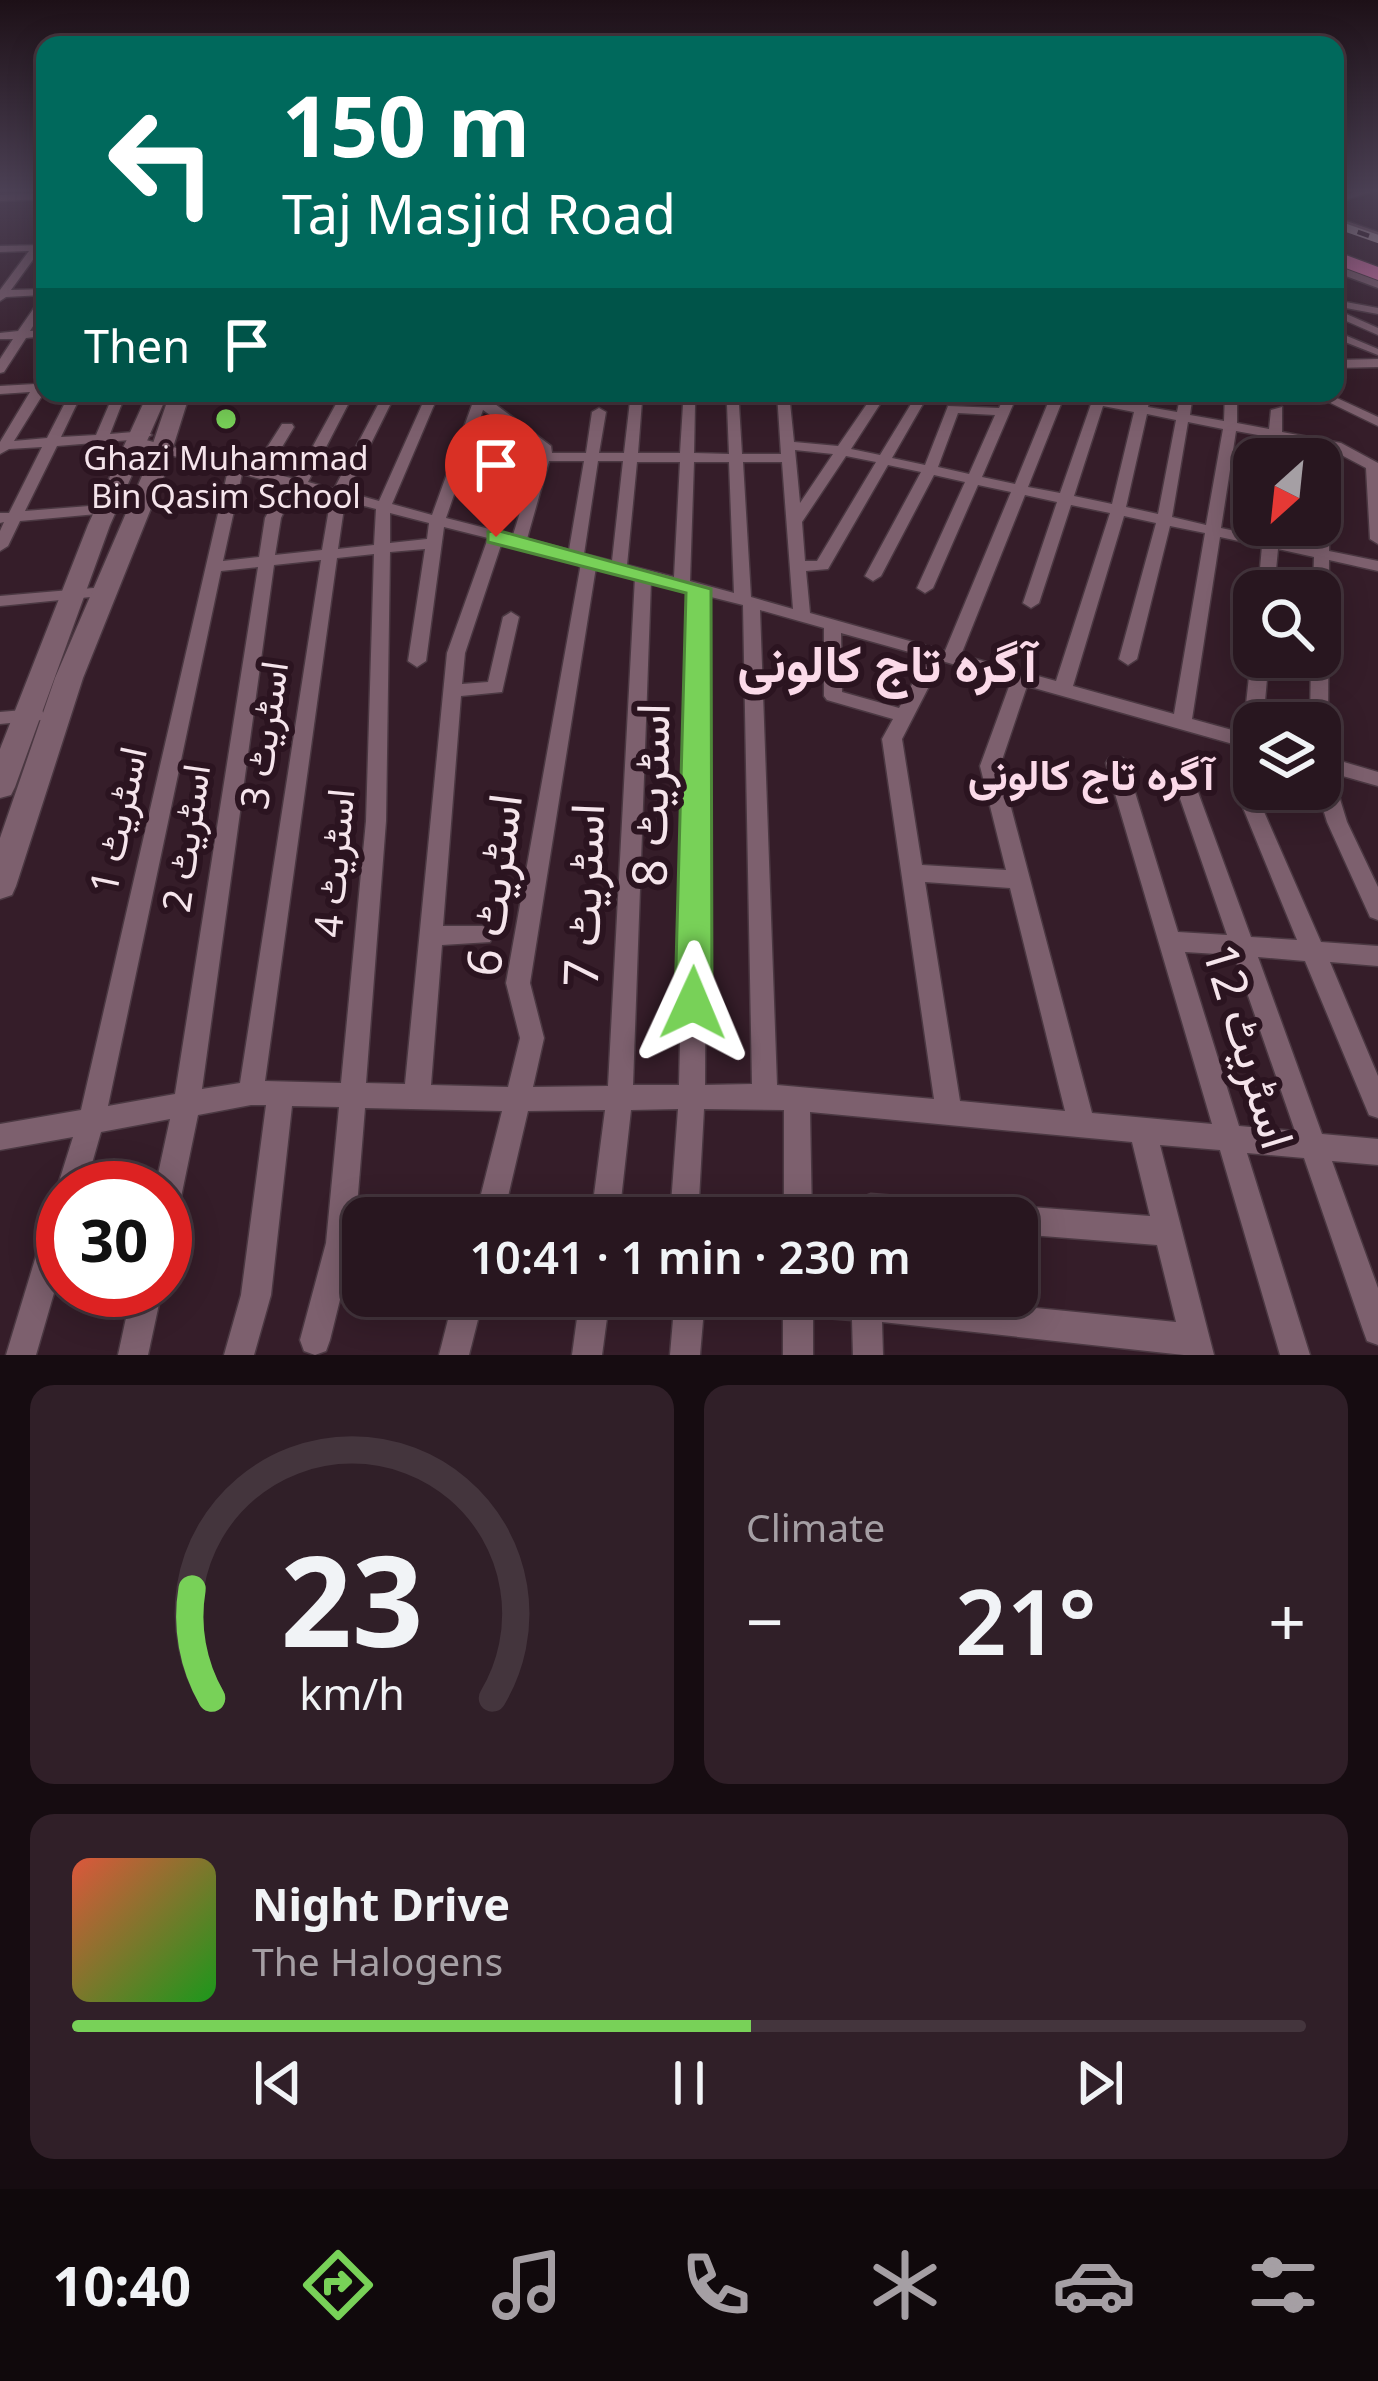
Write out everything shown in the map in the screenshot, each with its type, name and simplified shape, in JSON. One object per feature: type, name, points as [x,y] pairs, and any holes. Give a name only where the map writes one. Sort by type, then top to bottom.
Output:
[{"type":"highway","points":[[1344,261],[1378,274]]},
{"type":"main road","points":[[0,886],[6,853],[58,712],[141,506],[157,402]]},
{"type":"main road","points":[[0,788],[12,717],[72,594],[106,509],[174,402]]},
{"type":"street","points":[[1,295],[34,254]]},
{"type":"street","points":[[1344,272],[1378,285]]},
{"type":"street","points":[[1,295],[36,295]]},
{"type":"street","points":[[1344,305],[1378,311]]},
{"type":"street","points":[[0,369],[36,311]]},
{"type":"street","points":[[1344,316],[1378,332]]},
{"type":"street","points":[[0,336],[36,334]]},
{"type":"street","points":[[1344,339],[1377,357]]},
{"type":"street","points":[[1344,361],[1377,357]]},
{"type":"street","points":[[0,390],[36,385]]},
{"type":"street","points":[[2,449],[36,395]]},
{"type":"street","points":[[0,546],[8,517],[71,402]]},
{"type":"street","points":[[101,438],[116,402]]},
{"type":"street","name":"اسٹریٹ 2","points":[[175,1161],[273,518],[343,402]]},
{"type":"street","name":"اسٹریٹ 3","points":[[239,1355],[256,1294],[266,1093],[338,496],[385,402]]},
{"type":"street","name":"اسٹریٹ 4","points":[[315,1340],[340,1243],[349,1093],[376,821],[383,508],[429,402]]},
{"type":"street","points":[[417,661],[437,522],[476,402]]},
{"type":"street","points":[[481,402],[546,448],[518,543]]},
{"type":"street","points":[[619,568],[636,402]]},
{"type":"street","points":[[784,402],[802,617]]},
{"type":"street","points":[[794,522],[875,402]]},
{"type":"street","points":[[967,402],[970,410]]},
{"type":"street","points":[[925,588],[1008,402]]},
{"type":"street","points":[[949,1113],[892,740],[944,656],[1056,402]]},
{"type":"street","points":[[1031,603],[1099,402]]},
{"type":"street","points":[[1114,402],[1291,438]]},
{"type":"street","points":[[1063,688],[1118,510],[1143,402]]},
{"type":"street","points":[[1128,659],[1164,520],[1186,402]]},
{"type":"street","points":[[1182,722],[1231,402]]},
{"type":"street","points":[[1335,402],[1378,422]]},
{"type":"street","points":[[798,566],[822,566],[917,404]]},
{"type":"street","name":"اسٹریٹ 8","points":[[685,1197],[692,1095],[689,405]]},
{"type":"street","points":[[733,406],[747,601],[765,1096]]},
{"type":"street","points":[[873,576],[930,470],[953,409],[1003,412]]},
{"type":"street","points":[[1276,410],[1276,438]]},
{"type":"street","name":"اسٹریٹ 6","points":[[494,1197],[532,1038],[518,983],[582,559],[599,412]]},
{"type":"street","points":[[258,474],[287,427]]},
{"type":"street","points":[[2,449],[101,438],[151,440],[338,496],[747,601],[1233,736]]},
{"type":"street","points":[[544,457],[735,458],[842,451],[1233,531]]},
{"type":"street","points":[[1341,452],[1376,468],[1378,539]]},
{"type":"street","name":"اسٹریٹ 1","points":[[79,1161],[92,1119],[236,468]]},
{"type":"street","points":[[8,517],[141,506]]},
{"type":"street","points":[[417,1093],[456,653],[496,537]]},
{"type":"street","points":[[212,567],[434,543]]},
{"type":"street","points":[[1302,546],[1378,566]]},
{"type":"street","points":[[1319,702],[1322,546]]},
{"type":"street","name":"اسٹریٹ 7","points":[[607,1197],[620,1095],[643,575]]},
{"type":"street","points":[[0,601],[106,592]]},
{"type":"street","points":[[453,691],[496,688],[511,617]]},
{"type":"street","points":[[832,625],[833,696],[904,716]]},
{"type":"street","points":[[1021,677],[990,766],[1082,1125]]},
{"type":"street","points":[[12,717],[58,712]]},
{"type":"street","name":"اسٹریٹ 12","points":[[1116,763],[1295,1355]]},
{"type":"street","points":[[1341,769],[1378,779]]},
{"type":"street","points":[[1185,784],[1378,1330]]},
{"type":"street","points":[[1254,810],[1378,1106]]},
{"type":"street","points":[[1333,810],[1378,911]]},
{"type":"street","points":[[912,873],[1020,880]]},
{"type":"street","points":[[432,935],[482,935]]},
{"type":"street","points":[[1170,941],[1378,956]]},
{"type":"street","points":[[0,1137],[266,1093],[520,1099],[692,1095],[765,1096],[1378,1152]]},
{"type":"street","points":[[797,1099],[798,1197]]},
{"type":"street","points":[[955,1317],[1197,1347],[1144,1132]]},
{"type":"street","points":[[1038,1222],[1169,1232]]},
{"type":"street","points":[[21,1355],[36,1304]]},
{"type":"street","points":[[134,1355],[142,1317]]},
{"type":"street","points":[[454,1355],[464,1317]]},
{"type":"street","points":[[587,1355],[592,1317]]},
{"type":"street","points":[[686,1355],[688,1317]]},
{"type":"street","points":[[798,1317],[798,1355]]},
{"type":"street","points":[[866,1317],[868,1355]]},
{"type":"place","name":"Ghazi Muhammad Bin Qasim School","points":[[226,419]]},
{"type":"district","name":"آگرہ تاج کالونی","points":[[887,664]]},
{"type":"district","name":"آگرہ تاج کالونی","points":[[1091,775]]},
{"type":"route","points":[[496,537],[699,589],[693,1003]]}]
